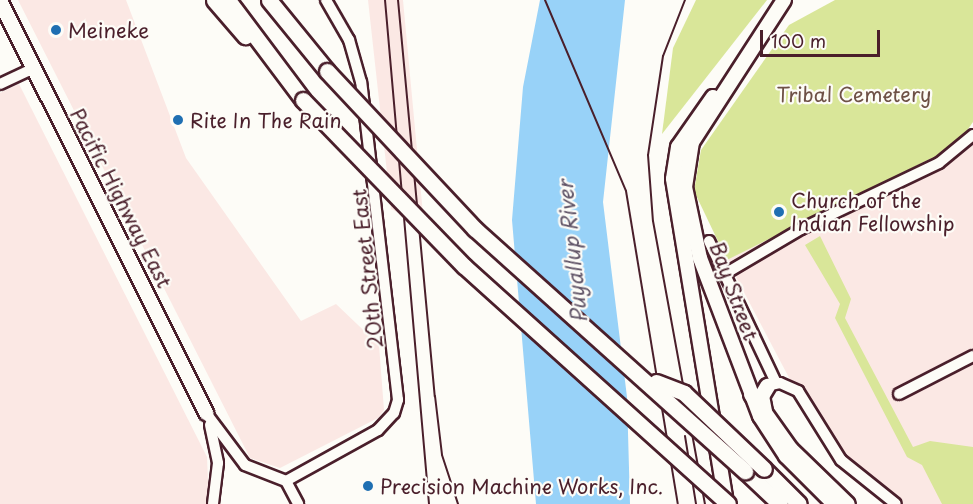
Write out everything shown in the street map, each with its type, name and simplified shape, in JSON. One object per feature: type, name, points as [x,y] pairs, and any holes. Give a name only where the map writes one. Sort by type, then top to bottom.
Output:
[{"type":"highway","points":[[214,0],[234,28],[256,42]]},
{"type":"highway","points":[[228,0],[256,42],[303,100],[456,258],[727,504]]},
{"type":"highway","points":[[269,0],[327,71],[475,229],[648,379],[780,504]]},
{"type":"highway","points":[[648,379],[684,393],[799,504]]},
{"type":"highway","points":[[767,420],[761,399],[772,384]]},
{"type":"highway","points":[[751,394],[767,420],[847,504]]},
{"type":"main road","name":"Bay Street","points":[[784,0],[734,74],[690,147],[685,187],[700,258],[751,394],[778,445],[834,504]]},
{"type":"main road","name":"Pacific Highway East","points":[[0,1],[206,413]]},
{"type":"main road","name":"Bay Street","points":[[727,504],[673,174],[685,133],[734,74]]},
{"type":"main road","points":[[744,377],[772,384]]},
{"type":"street","name":"20th Street East","points":[[286,481],[378,430],[394,413],[398,400],[361,81],[349,40],[326,0]]},
{"type":"street","points":[[0,84],[34,68]]},
{"type":"street","points":[[723,275],[801,229],[939,163],[973,135]]},
{"type":"street","points":[[709,241],[772,384],[801,395],[841,460],[896,504]]},
{"type":"street","points":[[899,394],[973,356]]},
{"type":"street","points":[[206,413],[245,465],[286,481],[298,504]]},
{"type":"street","points":[[206,413],[218,463],[213,504]]},
{"type":"shaded area","points":[[18,0],[126,0],[186,158],[301,321],[336,304],[379,345],[384,410],[378,418],[280,468],[250,458]]},
{"type":"shaded area","points":[[368,0],[403,0],[424,225],[391,209]]},
{"type":"shaded area","points":[[19,84],[207,457],[209,504],[0,504],[0,93]]},
{"type":"shaded area","points":[[973,136],[973,504],[883,504],[835,465],[727,260]]},
{"type":"green space","points":[[696,0],[767,0],[662,134],[673,48]]},
{"type":"green space","name":"Tribal Cemetery","points":[[835,0],[973,0],[973,122],[956,146],[727,260],[694,191],[701,150],[789,25]]},
{"type":"green space","points":[[820,236],[851,299],[845,318],[913,447],[930,441],[973,447],[973,504],[942,504],[922,465],[907,457],[835,318],[840,304],[805,245]]},
{"type":"water","name":"Puyallup River","points":[[540,0],[625,0],[603,202],[627,397],[630,504],[536,504],[512,220],[523,87]]},
{"type":"railway","points":[[385,0],[429,504]]},
{"type":"railway","points":[[398,0],[442,455],[458,504]]},
{"type":"railway","points":[[545,0],[626,191],[678,504]]},
{"type":"railway","points":[[685,0],[663,56],[648,155],[653,221],[705,504]]},
{"type":"railway","points":[[685,436],[696,504]]},
{"type":"place","name":"Meineke","points":[[56,30]]},
{"type":"place","name":"Rite In The Rain","points":[[178,120]]},
{"type":"place","name":"Church of the Indian Fellowship","points":[[779,212]]},
{"type":"place","name":"Precision Machine Works, Inc.","points":[[368,486]]}]
